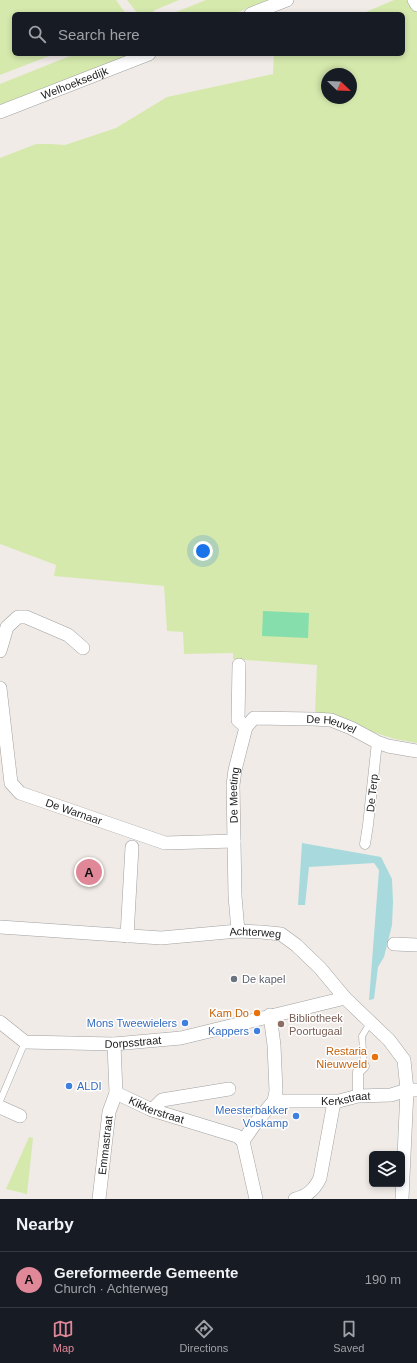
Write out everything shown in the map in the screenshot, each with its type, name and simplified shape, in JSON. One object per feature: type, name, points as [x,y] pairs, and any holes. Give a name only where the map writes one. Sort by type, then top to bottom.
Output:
[{"type":"street","points":[[256,12],[287,0]]},
{"type":"street","points":[[414,0],[417,5]]},
{"type":"street","name":"Welhoeksedijk","points":[[0,112],[144,56]]},
{"type":"street","points":[[0,651],[6,627],[18,617],[26,617],[68,635],[83,648]]},
{"type":"street","points":[[239,665],[238,720],[246,727]]},
{"type":"street","name":"De Warnaar","points":[[0,688],[11,783],[20,793],[165,843],[234,841]]},
{"type":"street","name":"De Heuvel","points":[[246,727],[254,718],[331,720],[388,746],[417,751]]},
{"type":"street","name":"De Meeting","points":[[238,931],[235,896],[233,785],[235,770],[246,727]]},
{"type":"street","name":"De Terp","points":[[365,844],[378,742]]},
{"type":"street","points":[[127,936],[132,847]]},
{"type":"street","name":"Achterweg","points":[[0,927],[161,938],[238,931],[281,934],[296,945],[320,968],[345,998],[389,1040],[404,1060],[412,1090],[402,1199]]},
{"type":"street","points":[[394,944],[417,945]]},
{"type":"street","name":"Dorpsstraat","points":[[26,1042],[114,1044],[181,1038],[270,1015],[345,998]]},
{"type":"street","points":[[256,1199],[243,1141],[274,1101],[276,1091],[274,1045],[270,1015]]},
{"type":"street","points":[[0,1022],[26,1042]]},
{"type":"street","name":"Kikkerstraat","points":[[114,1044],[116,1093],[152,1110],[237,1136],[243,1141]]},
{"type":"street","points":[[358,1096],[358,1072],[364,1066]]},
{"type":"street","points":[[152,1110],[162,1100],[229,1089]]},
{"type":"street","name":"Kerkstraat","points":[[274,1101],[337,1102],[358,1096],[391,1096],[412,1090]]},
{"type":"street","name":"Emmastraat","points":[[99,1199],[109,1112],[116,1093]]},
{"type":"street","points":[[295,1199],[309,1194],[316,1186],[320,1178],[337,1102]]},
{"type":"street","points":[[0,1108],[20,1116]]},
{"type":"lane","points":[[364,1066],[362,1036],[370,1023]]},
{"type":"lane","points":[[0,1101],[26,1042]]},
{"type":"green space","points":[[0,0],[116,0],[125,12],[12,12],[12,56],[49,56],[0,75]]},
{"type":"green space","points":[[127,0],[179,0],[152,12],[136,12]]},
{"type":"green space","points":[[206,0],[269,0],[238,12],[176,12]]},
{"type":"green space","points":[[394,0],[412,0],[417,7],[417,743],[395,739],[315,714],[317,665],[233,659],[233,653],[184,654],[183,632],[167,631],[164,586],[54,576],[56,565],[0,544],[0,158],[36,144],[65,145],[116,128],[167,97],[273,74],[274,56],[405,56],[405,12],[366,12]]},
{"type":"green space","points":[[70,56],[126,56],[0,105],[0,84]]},
{"type":"green space","points":[[263,611],[309,613],[308,638],[262,636]]},
{"type":"green space","points":[[29,1137],[33,1138],[27,1194],[6,1189]]},
{"type":"water","points":[[302,843],[381,857],[392,879],[392,925],[384,957],[378,967],[374,999],[369,1000],[379,870],[374,863],[309,867],[305,905],[298,905]]},
{"type":"place","name":"Gereformeerde Gemeente","points":[[89,872]]},
{"type":"place","name":"De kapel","points":[[234,979]]},
{"type":"place","name":"Kam Do","points":[[257,1013]]},
{"type":"place","name":"Mons Tweewielers","points":[[185,1023]]},
{"type":"place","name":"Bibliotheek Poortugaal","points":[[281,1024]]},
{"type":"place","name":"Kappers","points":[[257,1031]]},
{"type":"place","name":"Restaria Nieuwveld","points":[[375,1057]]},
{"type":"place","name":"ALDI","points":[[69,1086]]},
{"type":"place","name":"Meesterbakker Voskamp","points":[[296,1116]]}]
